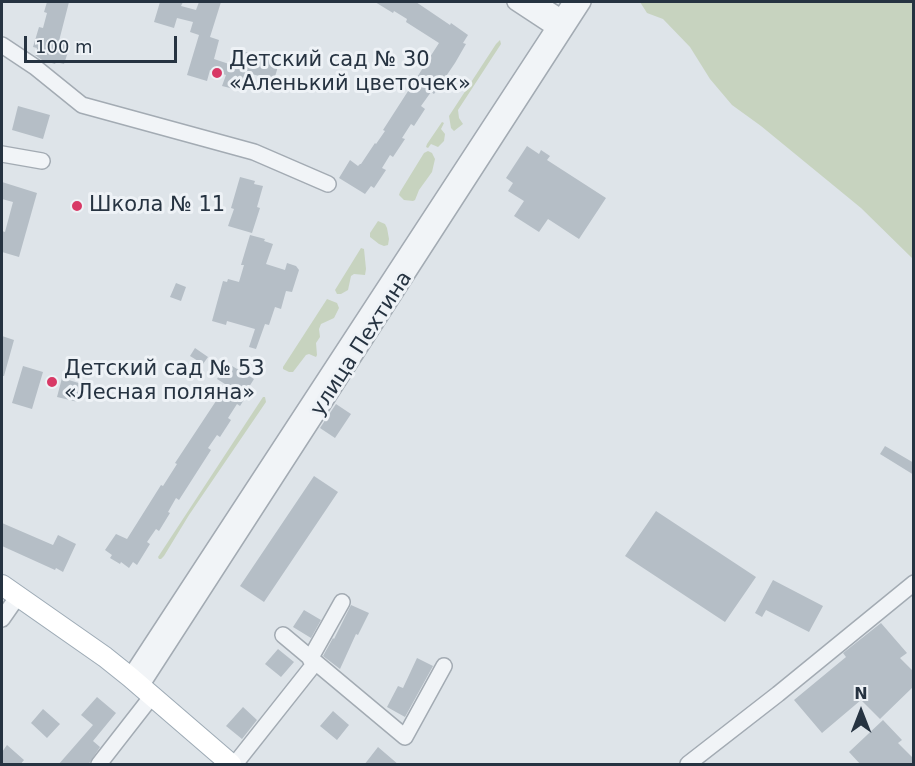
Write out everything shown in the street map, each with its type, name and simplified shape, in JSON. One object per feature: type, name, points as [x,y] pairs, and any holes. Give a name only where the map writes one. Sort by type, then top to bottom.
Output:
[{"type":"main road","points":[[10,590],[105,657],[233,765]]},
{"type":"street","points":[[515,2],[560,24]]},
{"type":"street","points":[[537,2],[560,24]]},
{"type":"street","name":"улица Пехтина","points":[[99,765],[141,686],[416,241],[560,24],[570,2]]},
{"type":"street","name":"улица Пехтина","points":[[560,24],[583,2]]},
{"type":"street","points":[[2,45],[35,67],[82,105],[254,152],[328,184]]},
{"type":"street","points":[[2,154],[42,161]]},
{"type":"street","points":[[688,765],[914,583]]},
{"type":"street","points":[[2,619],[10,590]]},
{"type":"street","points":[[233,765],[313,661],[342,602]]},
{"type":"street","points":[[283,635],[405,737],[444,666]]},
{"type":"green space","points":[[640,2],[913,2],[913,259],[861,208],[732,105],[710,79],[690,47],[663,19],[647,13]]},
{"type":"green space","points":[[500,40],[501,44],[458,110],[463,124],[454,131],[451,128],[449,116]]},
{"type":"green space","points":[[442,122],[444,123],[441,129],[445,134],[444,141],[438,147],[431,144],[428,148],[426,147],[427,144]]},
{"type":"green space","points":[[428,151],[435,159],[432,172],[415,200],[404,200],[399,195],[400,192],[424,153]]},
{"type":"green space","points":[[378,221],[385,224],[387,228],[388,245],[379,244],[370,237]]},
{"type":"green space","points":[[361,248],[364,249],[365,275],[351,276],[348,290],[337,294],[335,290]]},
{"type":"green space","points":[[327,299],[337,303],[339,308],[334,318],[321,324],[320,337],[316,343],[316,357],[306,355],[293,372],[283,369],[283,367]]},
{"type":"green space","points":[[263,397],[266,402],[164,556],[159,559],[158,557]]},
{"type":"building","points":[[47,2],[69,2],[59,41],[70,46],[64,64],[42,60],[35,55],[37,48],[33,47],[39,27],[43,28]]},
{"type":"building","points":[[160,2],[183,2],[181,6],[196,10],[199,2],[221,2],[210,37],[219,40],[214,59],[229,64],[234,48],[279,63],[274,80],[248,73],[242,91],[222,86],[226,75],[210,70],[207,81],[187,75],[199,35],[190,32],[193,22],[177,18],[174,28],[154,22]]},
{"type":"building","points":[[375,2],[416,2],[468,35],[463,43],[466,44],[455,63],[434,94],[431,92],[421,106],[425,109],[414,126],[411,124],[402,138],[405,139],[393,157],[390,155],[382,168],[386,170],[374,188],[371,186],[365,194],[339,178],[350,160],[358,166],[376,144],[439,43],[406,22],[407,19]]},
{"type":"building","points":[[18,106],[50,115],[43,139],[12,130]]},
{"type":"building","points":[[527,146],[539,154],[541,150],[550,156],[547,160],[606,198],[579,239],[548,219],[539,232],[514,216],[524,201],[508,191],[513,183],[506,178]]},
{"type":"building","points":[[240,177],[263,186],[257,207],[260,208],[252,233],[228,226]]},
{"type":"building","points":[[2,182],[37,193],[19,257],[2,252],[2,231],[5,232],[13,202],[2,199]]},
{"type":"building","points":[[250,235],[273,244],[266,264],[285,270],[287,263],[296,266],[299,270],[292,292],[286,291],[281,309],[275,307],[269,325],[265,324],[256,349],[249,347],[255,329],[227,321],[226,325],[212,321],[223,281],[227,282],[228,279],[239,282],[244,265],[241,265]]},
{"type":"building","points":[[176,283],[186,287],[181,301],[170,297]]},
{"type":"building","points":[[2,336],[14,340],[4,376],[2,376]]},
{"type":"building","points":[[195,348],[208,357],[203,364],[190,356]]},
{"type":"building","points":[[227,363],[254,379],[249,387],[251,389],[240,406],[237,404],[228,418],[231,420],[220,437],[217,435],[208,448],[211,450],[179,500],[176,498],[159,531],[156,529],[147,542],[150,544],[137,565],[133,562],[129,568],[121,562],[120,564],[110,558],[112,555],[105,550],[116,534],[127,539],[161,485],[163,486],[225,384],[217,379]]},
{"type":"building","points":[[23,366],[43,372],[32,409],[12,403]]},
{"type":"building","points":[[62,378],[82,384],[78,402],[57,397]]},
{"type":"building","points":[[336,404],[351,414],[335,438],[320,428]]},
{"type":"building","points":[[885,446],[914,463],[914,475],[880,454]]},
{"type":"building","points":[[314,476],[338,492],[264,602],[240,586]]},
{"type":"building","points":[[656,511],[756,577],[725,622],[625,556]]},
{"type":"building","points":[[2,523],[53,545],[58,535],[76,544],[63,572],[2,546]]},
{"type":"building","points":[[773,580],[823,606],[809,632],[766,610],[762,617],[755,613]]},
{"type":"building","points":[[351,605],[369,613],[358,635],[356,634],[340,669],[323,656]]},
{"type":"building","points":[[304,610],[321,620],[311,638],[293,627]]},
{"type":"building","points":[[881,623],[907,653],[900,658],[914,672],[914,686],[880,719],[861,700],[822,733],[794,700],[846,657],[843,653]]},
{"type":"building","points":[[278,649],[294,662],[281,677],[265,664]]},
{"type":"building","points":[[417,658],[433,666],[405,717],[387,707],[398,686],[403,688]]},
{"type":"building","points":[[97,697],[116,713],[93,741],[100,747],[88,765],[58,765],[93,725],[81,715]]},
{"type":"building","points":[[243,707],[257,720],[242,739],[226,726]]},
{"type":"building","points":[[43,709],[60,724],[47,738],[31,723]]},
{"type":"building","points":[[333,711],[349,725],[337,740],[320,726]]},
{"type":"building","points":[[883,720],[902,740],[898,743],[914,759],[914,765],[861,765],[849,752]]},
{"type":"building","points":[[7,745],[24,760],[20,765],[2,765],[2,752]]},
{"type":"building","points":[[378,747],[399,765],[364,765]]},
{"type":"place","name":"Детский сад № 30 «Аленький цветочек»","points":[[217,73]]},
{"type":"place","name":"Школа № 11","points":[[77,206]]},
{"type":"place","name":"Детский сад № 53 «Лесная поляна»","points":[[52,382]]}]
